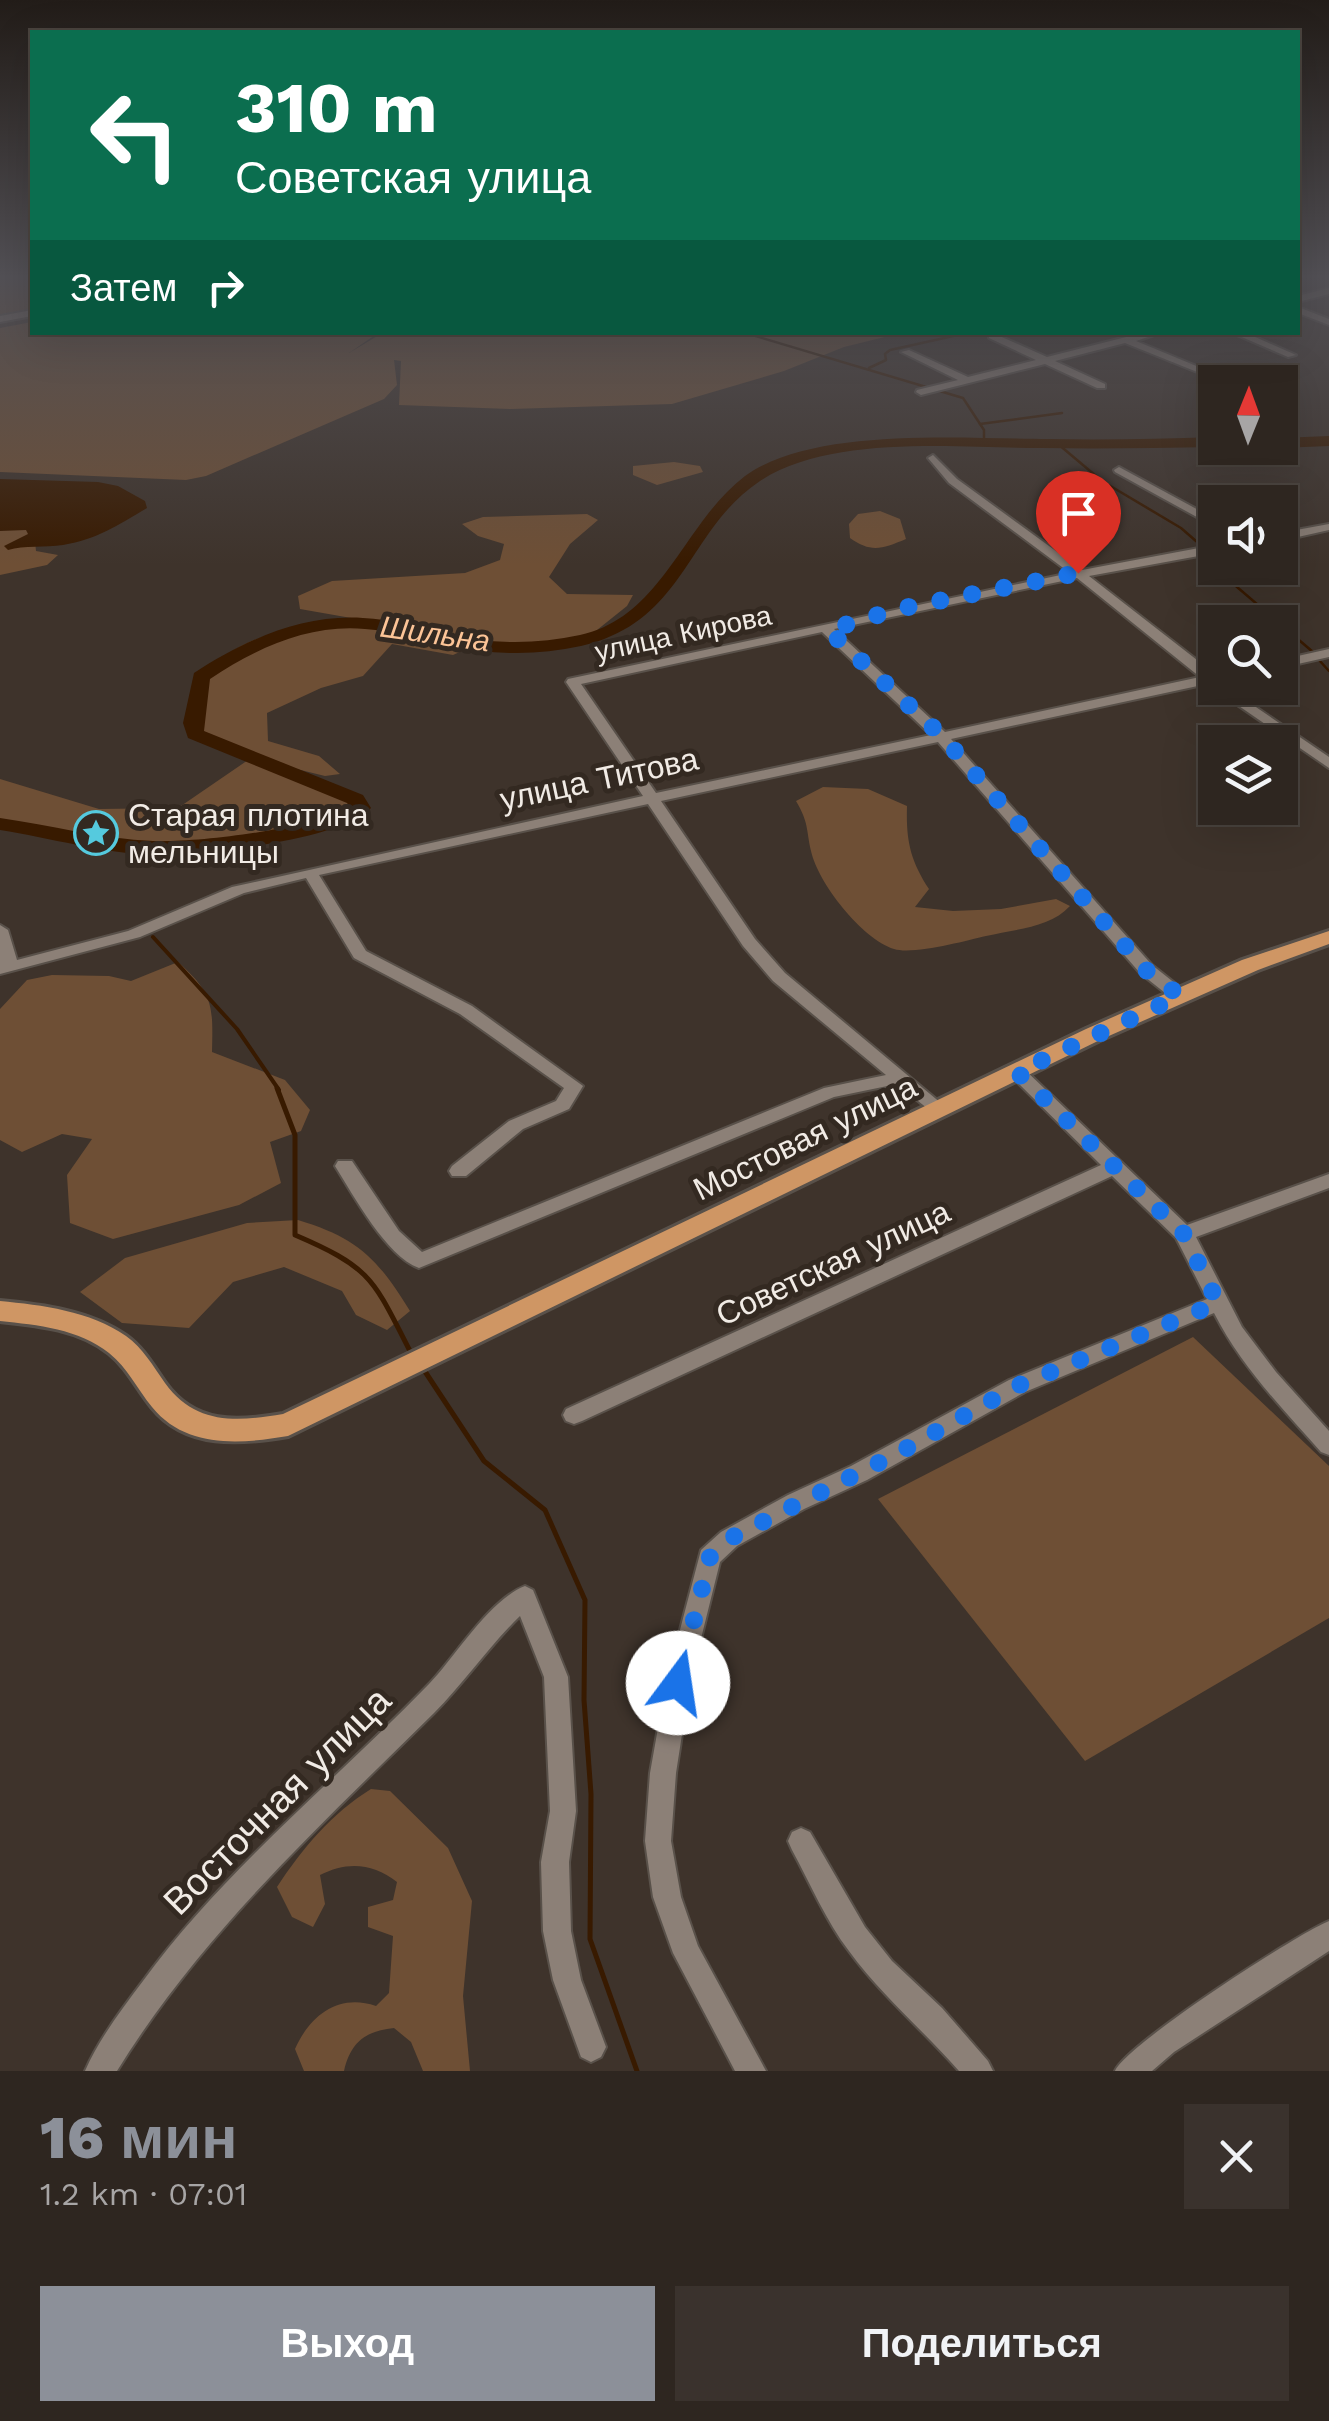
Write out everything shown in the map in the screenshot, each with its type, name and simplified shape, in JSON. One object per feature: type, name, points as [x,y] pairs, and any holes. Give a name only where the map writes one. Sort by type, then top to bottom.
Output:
[{"type":"main road","name":"Мостовая улица","points":[[0,1311],[38,1314],[84,1327],[128,1352],[171,1409],[204,1430],[244,1433],[288,1425],[1017,1072],[1250,964],[1329,938]]},
{"type":"street","points":[[948,372],[966,380]]},
{"type":"street","points":[[921,392],[1000,372]]},
{"type":"street","points":[[1071,372],[1101,386]]},
{"type":"street","points":[[933,458],[953,481],[1198,668]]},
{"type":"street","points":[[1119,470],[1198,514]]},
{"type":"street","points":[[1298,534],[1329,528]]},
{"type":"street","name":"улица Кирова","points":[[652,798],[574,682],[770,638],[828,630],[898,609],[1198,552]]},
{"type":"street","points":[[828,630],[942,736],[1146,970],[1180,996]]},
{"type":"street","points":[[1298,660],[1329,653]]},
{"type":"street","name":"улица Титова","points":[[0,930],[5,967],[134,934],[238,890],[310,872],[942,736],[1198,685]]},
{"type":"street","points":[[1247,705],[1329,764]]},
{"type":"street","points":[[652,798],[749,942],[779,977],[939,1109]]},
{"type":"street","points":[[310,872],[360,954],[466,1010],[574,1086],[563,1105],[516,1125],[458,1171]]},
{"type":"street","points":[[1017,1072],[1184,1234],[1218,1303],[1268,1378],[1329,1446]]},
{"type":"street","name":"Мостовая улица","points":[[345,1166],[392,1236],[419,1262],[830,1092],[898,1078]]},
{"type":"street","name":"Советская улица","points":[[574,1415],[1116,1166]]},
{"type":"street","points":[[1184,1234],[1329,1181]]},
{"type":"street","points":[[752,2071],[687,1953],[667,1896],[658,1841],[663,1772],[678,1683],[710,1557],[729,1539],[779,1511],[873,1466],[1017,1386],[1218,1303]]},
{"type":"street","name":"Восточная улица","points":[[100,2071],[182,1951],[348,1776],[430,1700],[525,1597],[556,1678],[563,1811],[555,1862],[557,1931],[566,1980],[590,2047]]},
{"type":"street","points":[[800,1841],[855,1937],[882,1972],[932,2018],[978,2071]]},
{"type":"street","points":[[1130,2071],[1164,2042],[1329,1935]]},
{"type":"shaded area","points":[[0,372],[395,372],[397,385],[384,399],[206,476],[186,480],[0,472]]},
{"type":"shaded area","points":[[401,372],[782,372],[672,404],[511,409],[399,405]]},
{"type":"shaded area","points":[[674,462],[700,466],[703,472],[657,485],[633,475],[633,466]]},
{"type":"shaded area","points":[[0,479],[98,482],[118,486],[145,501],[147,508],[86,539],[8,550],[4,546],[28,534],[26,530],[0,531]]},
{"type":"shaded area","points":[[0,506],[34,531],[36,551],[58,555],[47,565],[0,575]]},
{"type":"shaded area","points":[[880,511],[900,519],[906,539],[877,548],[850,538],[849,524],[858,514]]},
{"type":"shaded area","points":[[587,514],[598,520],[570,544],[549,577],[567,594],[633,595],[627,606],[587,638],[533,645],[482,642],[453,655],[392,644],[363,676],[321,688],[267,713],[268,741],[319,756],[340,774],[325,776],[264,761],[356,799],[360,808],[344,819],[301,833],[154,848],[0,824],[0,779],[99,809],[178,808],[251,758],[239,758],[193,723],[192,685],[228,654],[261,637],[318,625],[374,622],[300,609],[298,596],[332,581],[465,573],[500,560],[504,544],[478,536],[462,524],[483,517]]},
{"type":"shaded area","points":[[823,787],[868,789],[907,806],[910,849],[929,889],[915,907],[953,911],[1001,909],[1056,899],[1070,906],[1053,919],[1020,929],[939,947],[894,949],[856,922],[815,864],[796,801]]},
{"type":"shaded area","points":[[178,962],[199,983],[209,1002],[212,1052],[285,1080],[310,1110],[301,1131],[270,1142],[281,1183],[239,1205],[113,1239],[70,1223],[67,1175],[92,1139],[62,1134],[22,1152],[0,1140],[0,1009],[27,980],[52,975],[109,976],[131,981]]},
{"type":"shaded area","points":[[298,1220],[336,1235],[364,1253],[387,1277],[410,1311],[387,1330],[356,1315],[342,1291],[284,1267],[233,1282],[189,1328],[122,1323],[80,1292],[125,1258],[247,1223]]},
{"type":"shaded area","points":[[1193,1337],[1329,1466],[1329,1618],[1085,1761],[878,1499]]},
{"type":"shaded area","points":[[371,1789],[390,1791],[448,1848],[472,1901],[463,1996],[470,2071],[423,2071],[411,2042],[394,2028],[367,2035],[355,2045],[344,2071],[304,2071],[295,2049],[309,2026],[327,2010],[350,2002],[376,2006],[389,1993],[393,1936],[368,1927],[368,1907],[393,1900],[397,1882],[360,1866],[320,1875],[325,1904],[313,1927],[292,1917],[277,1887],[319,1833]]},
{"type":"waterway","points":[[875,372],[963,398],[980,424]]},
{"type":"waterway","points":[[980,424],[1062,413]]},
{"type":"waterway","points":[[980,424],[984,442]]},
{"type":"waterway","name":"Шильна","points":[[1298,442],[1329,441]]},
{"type":"waterway","name":"Шильна","points":[[0,824],[154,848],[301,833],[344,819],[360,808],[356,799],[195,734],[193,723],[201,677],[257,645],[320,625],[363,623],[503,648],[550,646],[594,637],[620,626],[642,610],[662,590],[732,498],[752,479],[781,464],[817,453],[902,444],[1198,442]]},
{"type":"waterway","points":[[1058,444],[1102,481],[1181,528],[1198,543]]},
{"type":"waterway","points":[[1235,585],[1313,652]]},
{"type":"waterway","points":[[1319,660],[1329,671]]},
{"type":"waterway","points":[[153,937],[237,1029],[279,1090]]},
{"type":"waterway","points":[[277,1088],[295,1135],[295,1235],[340,1257],[368,1278],[410,1351]]},
{"type":"waterway","points":[[424,1370],[484,1461],[545,1510],[585,1600],[584,1700],[591,1794],[590,1939],[637,2071]]},
{"type":"place","name":"Старая плотина мельницы","points":[[96,833]]},
{"type":"route","points":[[678,1683],[710,1557],[729,1539],[900,1452],[1017,1386],[1218,1303],[1184,1234],[1161,1207],[1017,1072],[1180,996],[1146,970],[942,736],[828,630],[898,609],[1078,573]]}]
